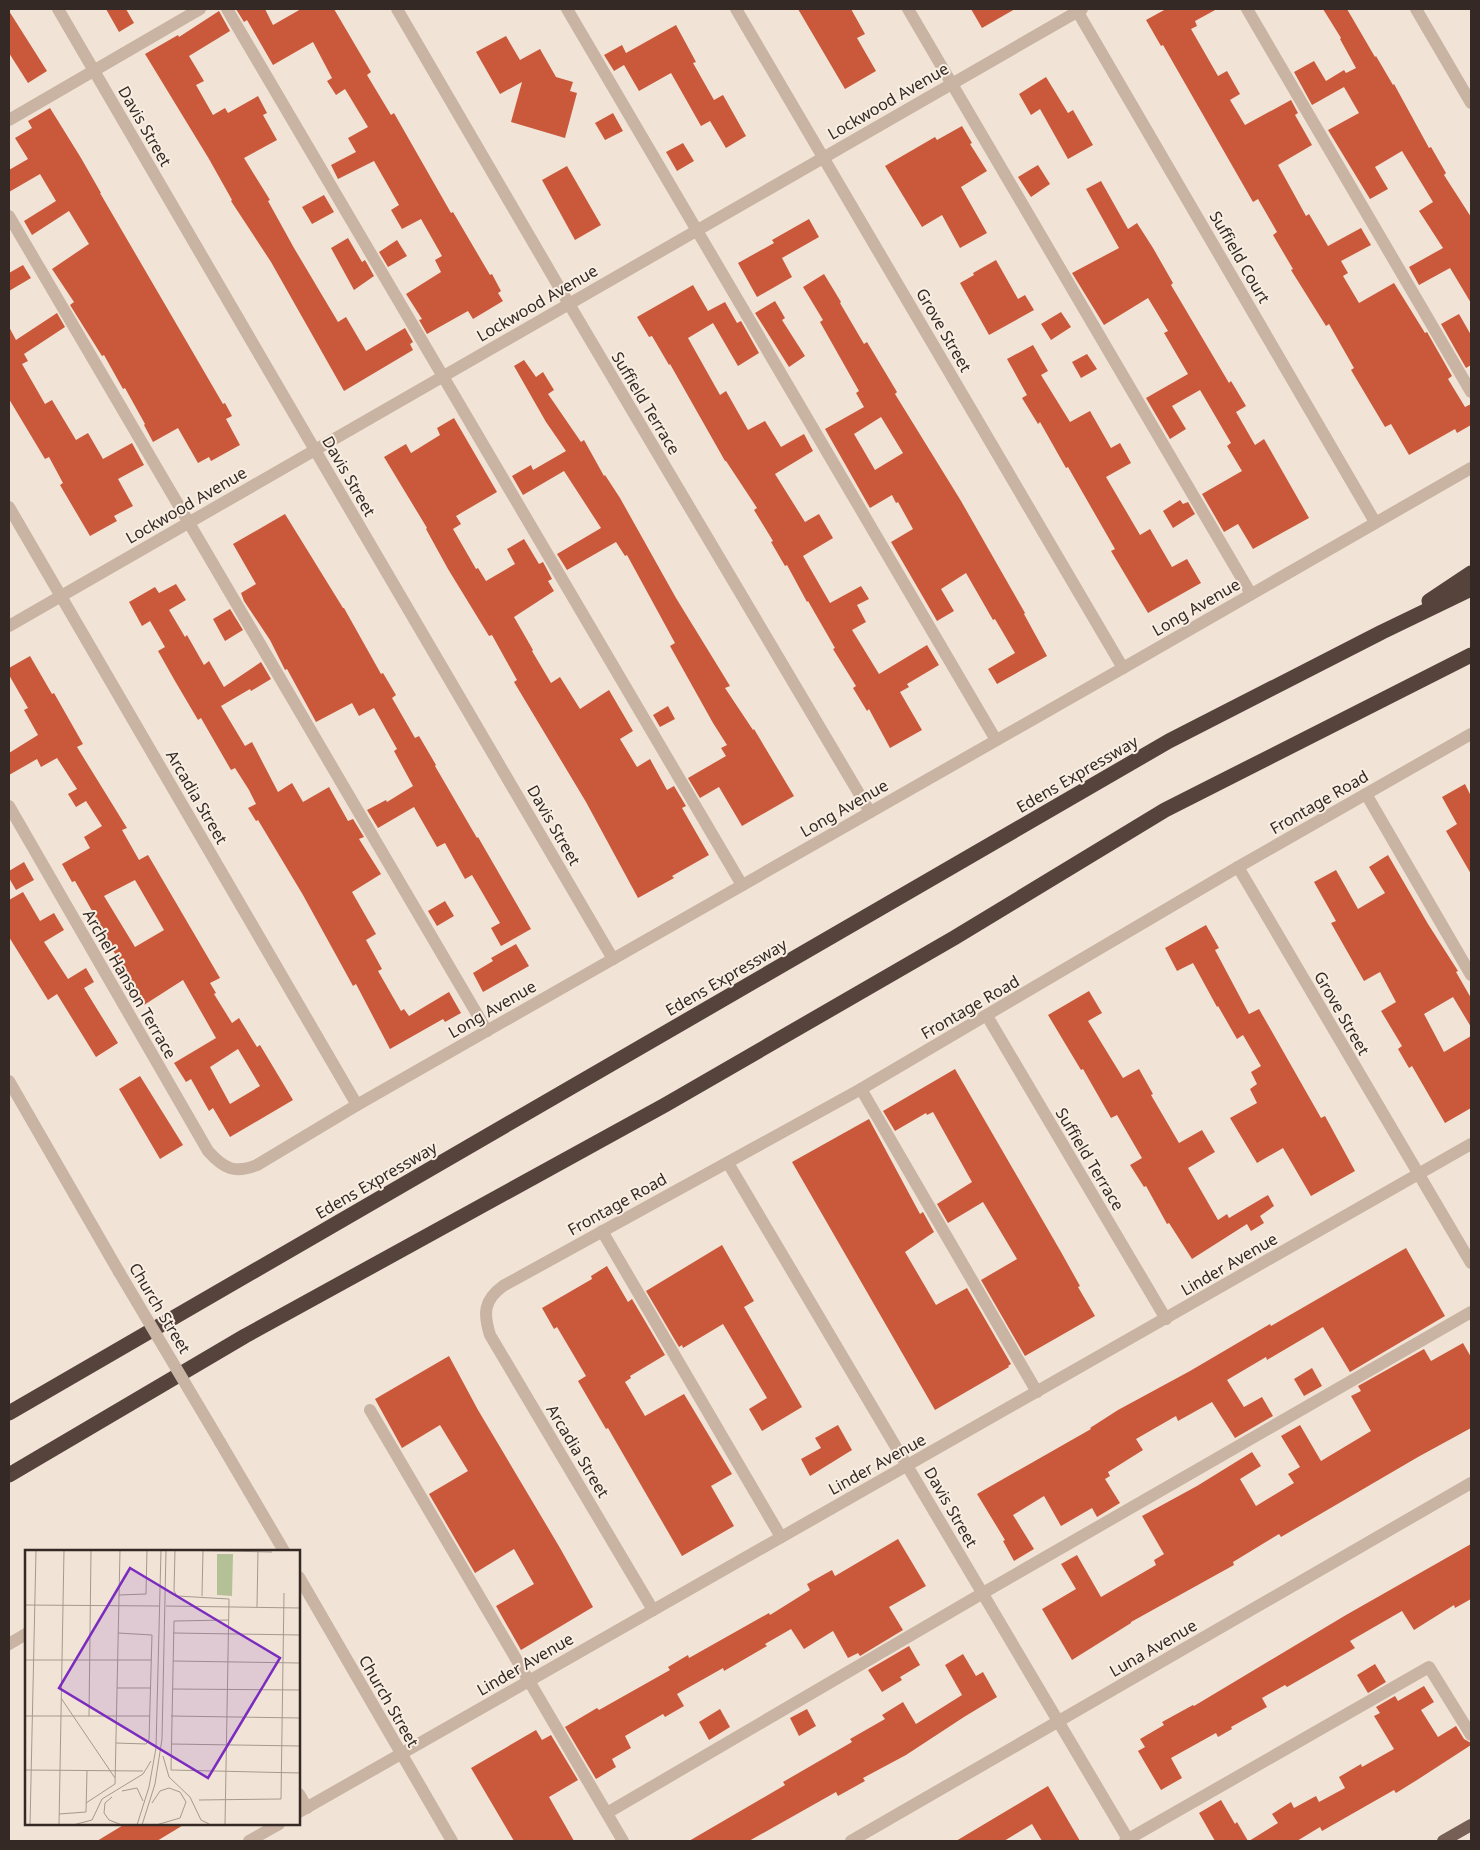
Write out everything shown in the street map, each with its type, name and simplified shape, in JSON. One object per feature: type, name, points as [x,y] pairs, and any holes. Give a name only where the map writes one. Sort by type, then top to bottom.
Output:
[{"type":"highway","points":[[1382,632],[1471,573]]},
{"type":"highway","name":"Edens Expressway","points":[[9,1413],[1169,741],[1382,632],[1471,590]]},
{"type":"highway","points":[[9,1475],[245,1336],[665,1106],[954,938],[1165,810],[1471,655]]},
{"type":"highway","points":[[1442,670],[1471,661]]},
{"type":"main road","points":[[1443,1841],[1471,1825]]},
{"type":"street","name":"Davis Street","points":[[58,9],[613,959]]},
{"type":"street","points":[[9,120],[200,9]]},
{"type":"street","points":[[227,9],[742,885]]},
{"type":"street","name":"Suffield Terrace","points":[[397,9],[569,304],[870,812]]},
{"type":"street","points":[[567,9],[996,740]]},
{"type":"street","name":"Grove Street","points":[[736,9],[1123,668]]},
{"type":"street","points":[[908,9],[1251,594]]},
{"type":"street","points":[[1247,9],[1471,392]]},
{"type":"street","points":[[1416,9],[1471,103]]},
{"type":"street","name":"Lockwood Avenue","points":[[9,626],[1078,10]]},
{"type":"street","name":"Suffield Court","points":[[1078,10],[1375,522]]},
{"type":"street","points":[[9,216],[487,1031]]},
{"type":"street","name":"Long Avenue","points":[[232,1168],[243,1170],[257,1164],[1471,468]]},
{"type":"street","name":"Arcadia Street","points":[[9,507],[357,1105]]},
{"type":"street","name":"Frontage Road","points":[[486,1306],[492,1294],[503,1286],[861,1089],[1471,734]]},
{"type":"street","points":[[1366,794],[1471,975]]},
{"type":"street","name":"Archel Hanson Terrace","points":[[9,806],[208,1151],[218,1163],[232,1168]]},
{"type":"street","name":"Grove Street","points":[[1238,868],[1471,1263]]},
{"type":"street","name":"Suffield Terrace","points":[[987,1016],[1166,1318]]},
{"type":"street","name":"Church Street","points":[[9,1081],[283,1550]]},
{"type":"street","points":[[861,1089],[1037,1392]]},
{"type":"street","name":"Linder Avenue","points":[[303,1810],[1471,1144]]},
{"type":"street","name":"Davis Street","points":[[728,1162],[1128,1841]]},
{"type":"street","points":[[602,1231],[782,1537]]},
{"type":"street","name":"Arcadia Street","points":[[486,1306],[486,1321],[490,1335],[653,1610]]},
{"type":"street","points":[[607,1813],[1471,1312]]},
{"type":"street","points":[[370,1410],[623,1841]]},
{"type":"street","name":"Luna Avenue","points":[[851,1841],[1471,1483]]},
{"type":"street","name":"Church Street","points":[[300,1579],[452,1841]]},
{"type":"street","points":[[9,1644],[25,1635]]},
{"type":"street","points":[[1128,1841],[1430,1667],[1471,1735]]},
{"type":"street","points":[[249,1841],[277,1825]]},
{"type":"building","points":[[106,9],[126,9],[134,23],[119,32]]},
{"type":"building","points":[[236,9],[265,9],[273,25],[301,9],[334,9],[371,72],[367,75],[391,115],[394,113],[451,213],[453,212],[490,275],[492,274],[501,291],[498,293],[503,301],[473,319],[468,311],[427,334],[419,320],[422,319],[406,294],[441,272],[435,260],[442,256],[421,219],[402,229],[391,210],[399,205],[374,161],[338,179],[331,165],[356,152],[348,138],[368,127],[345,89],[336,95],[327,81],[332,78],[313,42],[273,65],[247,20],[244,22]]},
{"type":"building","points":[[798,9],[851,9],[865,34],[857,38],[876,71],[845,89]]},
{"type":"building","points":[[971,9],[1015,9],[982,28]]},
{"type":"building","points":[[1166,9],[1217,9],[1195,21],[1197,26],[1191,29],[1218,76],[1227,71],[1240,94],[1230,100],[1245,125],[1291,100],[1298,113],[1295,115],[1312,145],[1278,165],[1306,216],[1309,214],[1328,246],[1361,228],[1371,245],[1341,261],[1348,273],[1343,276],[1359,303],[1394,283],[1425,333],[1427,332],[1452,376],[1448,379],[1465,407],[1471,404],[1471,425],[1457,433],[1455,429],[1409,455],[1391,424],[1385,427],[1351,370],[1354,368],[1329,324],[1326,326],[1291,270],[1293,269],[1273,235],[1277,232],[1258,199],[1253,202],[1163,45],[1161,46],[1146,20]]},
{"type":"building","points":[[1323,9],[1347,9],[1375,57],[1394,84],[1429,148],[1431,147],[1446,173],[1444,175],[1471,217],[1471,303],[1450,268],[1419,285],[1409,267],[1443,248],[1419,211],[1433,202],[1402,151],[1375,167],[1388,189],[1370,199],[1328,130],[1359,113],[1344,87],[1312,105],[1294,72],[1314,61],[1326,81],[1344,70],[1346,73],[1356,68],[1341,38]]},
{"type":"building","points":[[9,11],[47,71],[28,83],[9,53]]},
{"type":"building","points":[[219,11],[230,31],[189,56],[204,81],[196,85],[213,115],[225,108],[228,113],[258,96],[267,113],[263,115],[277,140],[244,158],[270,200],[268,201],[294,248],[338,322],[346,317],[366,351],[405,328],[413,342],[410,344],[413,350],[344,391],[271,262],[231,201],[209,159],[145,54],[178,35],[179,37]]},
{"type":"building","points":[[676,25],[696,62],[693,63],[714,100],[723,95],[746,136],[726,148],[710,121],[701,126],[671,73],[639,91],[624,65],[614,71],[604,55],[622,45],[626,53]]},
{"type":"building","points":[[506,36],[520,60],[540,49],[556,77],[573,82],[570,91],[577,93],[565,138],[511,122],[522,82],[500,94],[476,52]]},
{"type":"building","points":[[1046,77],[1068,113],[1073,110],[1093,145],[1068,159],[1040,109],[1031,115],[1019,94]]},
{"type":"building","points":[[50,108],[81,158],[223,404],[225,403],[232,416],[226,419],[240,445],[211,461],[209,457],[198,463],[178,428],[153,442],[125,388],[123,389],[104,355],[102,356],[70,305],[74,302],[52,269],[89,244],[69,211],[32,235],[24,221],[56,201],[40,174],[9,192],[9,170],[28,159],[15,138],[32,128],[28,121]]},
{"type":"building","points":[[613,113],[623,131],[605,140],[595,123]]},
{"type":"building","points":[[962,126],[972,143],[970,144],[987,171],[961,187],[987,233],[960,248],[942,215],[922,227],[885,166],[935,137],[937,140]]},
{"type":"building","points":[[683,143],[694,161],[677,171],[666,152]]},
{"type":"building","points":[[1038,165],[1050,184],[1031,197],[1018,177]]},
{"type":"building","points":[[567,166],[601,225],[575,240],[542,180]]},
{"type":"building","points":[[1101,181],[1128,229],[1137,223],[1153,248],[1173,283],[1171,285],[1229,383],[1231,381],[1246,406],[1236,412],[1255,445],[1264,439],[1309,518],[1253,549],[1238,524],[1224,532],[1202,494],[1242,471],[1227,446],[1231,443],[1200,390],[1172,406],[1186,429],[1170,439],[1146,398],[1188,374],[1164,333],[1168,331],[1148,298],[1104,325],[1072,273],[1119,248],[1086,189]]},
{"type":"building","points":[[324,195],[334,212],[312,224],[302,207]]},
{"type":"building","points":[[809,219],[819,237],[782,258],[792,277],[757,297],[738,263],[774,243],[772,240]]},
{"type":"building","points":[[348,238],[362,262],[365,260],[374,276],[354,290],[331,248]]},
{"type":"building","points":[[397,240],[407,256],[388,267],[379,252]]},
{"type":"building","points":[[996,260],[1018,299],[1025,295],[1034,310],[989,335],[960,283]]},
{"type":"building","points":[[23,265],[31,278],[9,291],[9,273]]},
{"type":"building","points":[[824,274],[864,344],[867,342],[897,392],[895,394],[961,501],[1025,613],[1047,656],[997,684],[988,669],[1015,653],[995,619],[993,620],[966,573],[941,589],[954,611],[937,621],[891,542],[913,529],[898,502],[896,503],[892,495],[870,508],[825,429],[864,407],[856,393],[859,391],[820,322],[823,320],[803,287]],"holes":[[[881,417],[903,453],[875,470],[854,434]]]},
{"type":"building","points":[[693,285],[708,311],[725,302],[737,323],[741,321],[759,353],[738,366],[713,323],[688,338],[720,395],[726,391],[748,430],[765,421],[781,447],[804,434],[813,451],[775,474],[805,522],[819,514],[833,538],[803,556],[830,603],[861,586],[869,599],[857,605],[866,622],[852,630],[879,674],[927,645],[939,665],[907,684],[909,687],[900,692],[922,730],[890,748],[869,709],[867,711],[853,688],[856,686],[833,649],[835,648],[808,601],[771,542],[773,541],[754,510],[757,508],[725,461],[670,364],[652,336],[649,337],[637,317]]},
{"type":"building","points":[[775,301],[785,318],[782,320],[805,356],[789,367],[755,313]]},
{"type":"building","points":[[1061,312],[1071,327],[1051,340],[1041,324]]},
{"type":"building","points":[[57,313],[65,327],[24,354],[28,361],[22,364],[45,404],[52,400],[76,440],[88,433],[103,459],[132,443],[144,465],[118,479],[133,506],[114,516],[117,521],[90,536],[60,485],[63,483],[49,457],[45,459],[9,399],[9,327],[16,340]]},
{"type":"building","points":[[1459,314],[1471,335],[1471,365],[1466,368],[1441,324]]},
{"type":"building","points":[[1033,345],[1048,371],[1041,375],[1070,422],[1090,411],[1111,448],[1120,443],[1131,463],[1106,477],[1140,535],[1150,529],[1172,567],[1187,559],[1201,583],[1148,613],[1111,551],[1115,549],[1068,467],[1066,468],[1040,422],[1038,424],[1022,398],[1027,395],[1007,359]]},
{"type":"building","points":[[1087,354],[1097,369],[1081,378],[1072,362]]},
{"type":"building","points":[[524,360],[536,377],[543,372],[554,390],[548,394],[581,442],[584,440],[604,476],[620,498],[676,598],[730,686],[725,688],[754,729],[794,796],[742,826],[719,787],[700,798],[688,778],[726,756],[721,748],[727,745],[670,646],[675,643],[627,555],[625,556],[616,542],[567,570],[557,554],[601,528],[564,471],[523,495],[512,476],[531,465],[533,470],[566,451],[546,422],[514,366]]},
{"type":"building","points":[[454,418],[497,492],[456,516],[461,524],[453,529],[476,569],[478,568],[486,581],[515,564],[507,549],[524,539],[539,564],[543,562],[552,579],[548,581],[554,591],[514,617],[532,651],[551,683],[560,677],[580,709],[609,690],[633,731],[620,739],[637,767],[650,759],[667,790],[674,786],[686,806],[682,808],[709,855],[672,876],[674,878],[638,898],[586,802],[514,682],[517,680],[492,635],[489,636],[448,569],[427,528],[384,457],[406,444],[411,453],[440,435],[437,428]]},
{"type":"building","points":[[1180,500],[1183,504],[1188,502],[1195,514],[1173,528],[1163,511]]},
{"type":"building","points":[[285,514],[344,608],[381,674],[383,673],[396,695],[392,698],[415,738],[419,736],[531,929],[501,946],[491,928],[500,923],[472,875],[465,879],[445,843],[437,847],[414,807],[378,828],[367,810],[386,800],[387,802],[413,786],[394,751],[397,749],[374,708],[359,716],[352,703],[316,722],[287,669],[285,670],[270,640],[244,601],[241,593],[256,584],[233,544]]},
{"type":"building","points":[[176,584],[186,600],[169,610],[185,637],[187,635],[204,665],[209,661],[224,687],[261,662],[271,679],[221,706],[245,746],[252,742],[278,792],[292,783],[303,802],[329,787],[348,821],[353,819],[364,837],[359,839],[381,874],[352,892],[376,934],[366,940],[382,969],[378,971],[401,1011],[404,1009],[409,1016],[449,992],[461,1013],[445,1022],[443,1019],[390,1049],[356,984],[353,986],[303,895],[258,820],[256,821],[248,808],[256,804],[249,790],[235,768],[231,770],[201,718],[198,720],[175,681],[158,651],[165,647],[150,621],[142,626],[129,602],[155,587],[159,593]]},
{"type":"building","points":[[230,609],[243,630],[225,641],[213,619]]},
{"type":"building","points":[[30,656],[83,744],[77,747],[127,828],[122,830],[139,860],[148,855],[220,978],[210,983],[216,993],[214,994],[232,1023],[239,1018],[257,1047],[260,1045],[293,1100],[230,1137],[213,1108],[209,1111],[191,1079],[186,1082],[174,1063],[216,1038],[183,980],[144,1005],[97,924],[99,923],[75,881],[72,882],[62,864],[90,848],[84,837],[102,826],[86,801],[76,807],[68,794],[77,789],[57,758],[41,767],[37,759],[9,775],[9,753],[38,735],[24,710],[28,708],[9,675],[9,668]],"holes":[[[135,880],[164,930],[135,947],[104,896]],[[238,1049],[260,1086],[230,1104],[210,1067]]]},
{"type":"building","points":[[668,706],[675,719],[660,727],[653,715]]},
{"type":"building","points":[[1465,784],[1471,796],[1471,874],[1446,831],[1457,824],[1442,797]]},
{"type":"building","points":[[1388,855],[1458,971],[1456,972],[1471,998],[1471,1027],[1453,997],[1424,1014],[1444,1052],[1471,1036],[1471,1108],[1445,1123],[1412,1066],[1409,1068],[1398,1049],[1402,1046],[1381,1011],[1396,1002],[1380,972],[1364,981],[1331,923],[1336,921],[1314,882],[1336,870],[1358,909],[1385,893],[1369,867]]},
{"type":"building","points":[[24,862],[34,880],[16,890],[9,878],[9,871]]},
{"type":"building","points":[[23,892],[40,921],[54,913],[64,930],[44,942],[68,979],[86,968],[94,982],[84,988],[118,1043],[96,1057],[57,994],[48,1000],[9,937],[9,900]]},
{"type":"building","points":[[445,901],[454,916],[437,926],[428,911]]},
{"type":"building","points":[[1206,925],[1219,948],[1215,950],[1249,1014],[1259,1009],[1321,1118],[1325,1116],[1355,1171],[1311,1196],[1283,1148],[1257,1163],[1230,1118],[1257,1103],[1250,1089],[1257,1084],[1251,1072],[1261,1066],[1243,1035],[1237,1039],[1193,963],[1177,971],[1165,948]]},
{"type":"building","points":[[516,944],[529,966],[483,992],[473,973],[493,961],[491,958]]},
{"type":"building","points":[[1089,991],[1102,1013],[1088,1021],[1123,1078],[1139,1069],[1153,1094],[1151,1095],[1179,1143],[1202,1130],[1215,1152],[1188,1168],[1218,1220],[1227,1214],[1229,1218],[1268,1195],[1274,1206],[1260,1216],[1264,1223],[1251,1231],[1247,1224],[1192,1259],[1169,1223],[1167,1224],[1146,1186],[1144,1187],[1130,1165],[1142,1158],[1117,1115],[1111,1118],[1083,1069],[1081,1070],[1048,1015]]},
{"type":"building","points":[[955,1069],[1061,1252],[1095,1316],[1025,1356],[981,1280],[1017,1259],[983,1202],[948,1223],[937,1204],[972,1182],[933,1112],[927,1115],[926,1113],[895,1131],[883,1111]]},
{"type":"building","points":[[140,1076],[183,1145],[160,1159],[119,1089]]},
{"type":"building","points":[[869,1119],[920,1214],[923,1212],[934,1232],[905,1252],[936,1305],[967,1288],[1011,1364],[1009,1367],[935,1410],[792,1162]]},
{"type":"building","points":[[722,1245],[754,1301],[744,1307],[802,1407],[762,1431],[749,1409],[767,1398],[723,1324],[683,1348],[682,1345],[679,1347],[646,1291]]},
{"type":"building","points":[[1406,1248],[1445,1316],[1350,1372],[1323,1327],[1267,1360],[1266,1357],[1227,1380],[1244,1407],[1262,1397],[1273,1416],[1235,1438],[1212,1402],[1178,1421],[1176,1416],[1136,1439],[1143,1450],[1108,1472],[1110,1476],[1105,1479],[1120,1503],[1097,1517],[1092,1508],[1061,1526],[1044,1496],[1013,1515],[1034,1549],[1014,1561],[1003,1541],[1005,1540],[977,1494],[1091,1429],[1118,1410],[1190,1371],[1270,1324],[1271,1326]]},
{"type":"building","points":[[607,1266],[628,1302],[632,1299],[665,1355],[630,1376],[631,1378],[625,1382],[645,1416],[684,1394],[732,1474],[711,1486],[734,1526],[682,1556],[608,1428],[606,1429],[578,1381],[586,1376],[557,1327],[554,1329],[542,1308],[592,1279],[591,1276]]},
{"type":"building","points":[[1463,1343],[1471,1357],[1471,1428],[1281,1537],[1279,1534],[1233,1562],[1234,1565],[1131,1622],[1072,1660],[1042,1609],[1076,1589],[1061,1564],[1077,1555],[1101,1597],[1156,1565],[1154,1560],[1164,1554],[1142,1516],[1197,1486],[1252,1452],[1261,1466],[1240,1479],[1256,1506],[1294,1483],[1288,1474],[1300,1467],[1281,1436],[1300,1425],[1321,1461],[1371,1431],[1351,1396],[1361,1391],[1358,1386],[1424,1349],[1431,1361]]},
{"type":"building","points":[[449,1356],[478,1410],[593,1607],[521,1650],[496,1606],[534,1584],[514,1549],[475,1573],[429,1494],[468,1471],[440,1425],[402,1448],[375,1399]]},
{"type":"building","points":[[1312,1368],[1322,1386],[1304,1396],[1294,1379]]},
{"type":"building","points":[[838,1425],[852,1450],[810,1476],[801,1459],[821,1448],[815,1438]]},
{"type":"building","points":[[898,1539],[926,1586],[889,1607],[903,1630],[860,1656],[858,1653],[848,1658],[833,1631],[804,1649],[791,1629],[765,1644],[767,1646],[724,1671],[723,1668],[677,1694],[684,1706],[665,1717],[663,1714],[625,1736],[631,1748],[612,1759],[616,1767],[596,1779],[565,1727],[670,1670],[668,1667],[688,1655],[689,1658],[769,1613],[770,1615],[810,1590],[807,1584],[832,1570],[835,1576]]},
{"type":"building","points":[[1471,1544],[1471,1599],[1455,1608],[1454,1605],[1414,1630],[1402,1611],[1350,1641],[1355,1648],[1287,1687],[1285,1685],[1262,1698],[1267,1707],[1231,1727],[1232,1729],[1218,1737],[1216,1733],[1171,1758],[1182,1778],[1161,1790],[1138,1751],[1145,1747],[1140,1739],[1164,1725],[1162,1722],[1194,1706],[1346,1615]]},
{"type":"building","points":[[909,1646],[920,1665],[900,1677],[902,1680],[882,1692],[868,1670]]},
{"type":"building","points":[[963,1654],[976,1676],[983,1672],[997,1697],[906,1755],[863,1778],[865,1781],[838,1796],[836,1792],[749,1841],[689,1841],[785,1785],[783,1782],[852,1742],[850,1739],[885,1719],[882,1715],[903,1702],[916,1724],[962,1695],[945,1665]]},
{"type":"building","points":[[1375,1664],[1386,1682],[1368,1693],[1357,1675]]},
{"type":"building","points":[[1424,1686],[1434,1702],[1421,1710],[1438,1737],[1456,1726],[1464,1739],[1471,1743],[1471,1745],[1396,1793],[1394,1790],[1322,1831],[1320,1827],[1297,1841],[1249,1841],[1278,1823],[1272,1814],[1291,1802],[1294,1808],[1316,1796],[1319,1802],[1345,1788],[1339,1777],[1361,1764],[1362,1767],[1394,1749],[1374,1716],[1380,1713],[1376,1707],[1395,1696],[1398,1701]]},
{"type":"building","points":[[720,1709],[730,1727],[709,1740],[699,1722]]},
{"type":"building","points":[[807,1709],[816,1726],[799,1736],[790,1718]]},
{"type":"building","points":[[536,1730],[542,1740],[551,1735],[578,1780],[549,1797],[574,1841],[514,1841],[471,1768]]},
{"type":"building","points":[[1048,1786],[1080,1841],[1042,1841],[1032,1824],[1004,1841],[956,1841]]},
{"type":"building","points":[[1221,1800],[1235,1824],[1237,1822],[1248,1841],[1215,1841],[1199,1813]]},
{"type":"building","points":[[123,1825],[183,1825],[157,1841],[97,1841]]}]
